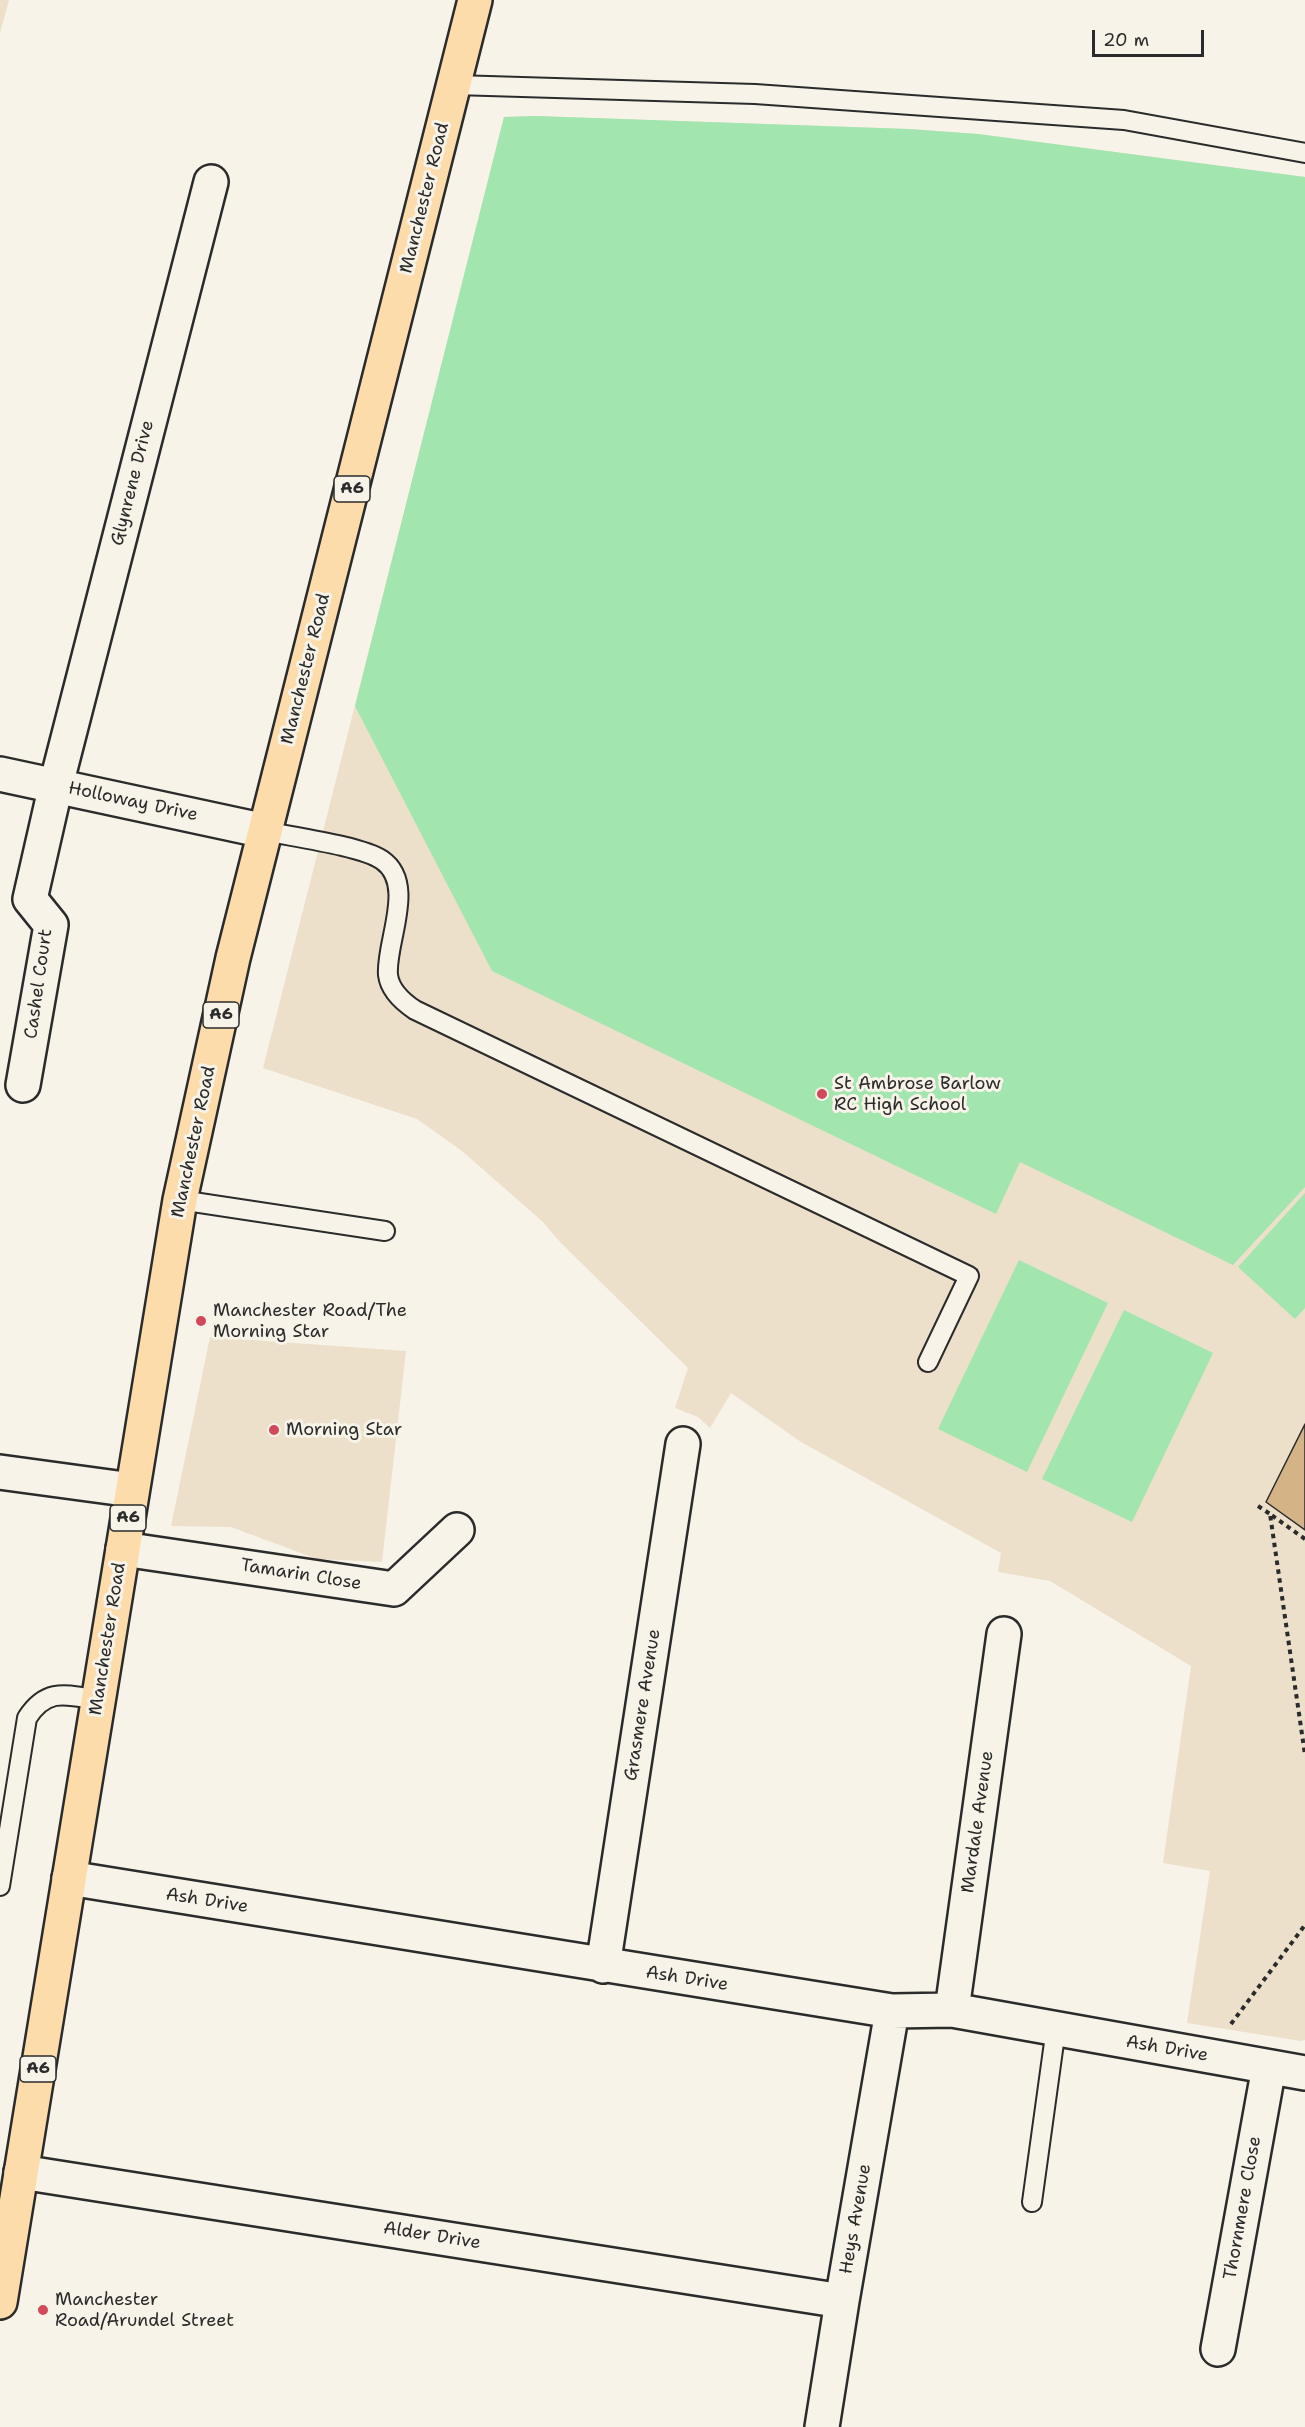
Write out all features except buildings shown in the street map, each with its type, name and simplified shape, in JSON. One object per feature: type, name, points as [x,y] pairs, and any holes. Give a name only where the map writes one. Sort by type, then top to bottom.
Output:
[{"type":"main road","name":"Manchester Road","points":[[0,2302],[180,1200],[227,984],[475,0]]},
{"type":"street","name":"Glynrene Drive","points":[[56,785],[211,182]]},
{"type":"street","name":"Holloway Drive","points":[[0,774],[265,831]]},
{"type":"street","name":"Cashel Court","points":[[23,1085],[51,925],[30,899],[56,785]]},
{"type":"street","name":"Grasmere Avenue","points":[[603,1966],[683,1444]]},
{"type":"street","points":[[0,1472],[132,1490]]},
{"type":"street","name":"Tamarin Close","points":[[123,1549],[394,1589],[457,1530]]},
{"type":"street","name":"Mardale Avenue","points":[[952,2010],[1004,1634]]},
{"type":"street","name":"Ash Drive","points":[[69,1878],[892,2011],[952,2010],[1305,2073]]},
{"type":"street","name":"Heys Avenue","points":[[822,2427],[892,2011]]},
{"type":"street","name":"Thornmere Close","points":[[1218,2349],[1269,2067]]},
{"type":"street","name":"Alder Drive","points":[[21,2172],[842,2301]]},
{"type":"lane","points":[[455,84],[755,94],[1124,120],[1305,153]]},
{"type":"lane","points":[[265,831],[363,852],[383,861],[394,876],[399,894],[388,976],[393,991],[404,1004],[969,1276],[928,1362]]},
{"type":"lane","points":[[180,1200],[385,1231]]},
{"type":"lane","points":[[0,1886],[27,1718],[42,1700],[51,1696],[66,1695],[98,1700]]},
{"type":"lane","points":[[1032,2202],[1056,2028]]},
{"type":"path","points":[[1258,1506],[1305,1539]]},
{"type":"path","points":[[1270,1514],[1305,1755]]},
{"type":"path","points":[[1209,2057],[1305,1925]]},
{"type":"shaded area","points":[[0,0],[9,0],[0,33]]},
{"type":"shaded area","name":"St Ambrose Barlow RC High School","points":[[536,116],[909,129],[978,134],[1305,177],[1305,2040],[1187,2023],[1210,1871],[1163,1863],[1191,1666],[1050,1581],[998,1572],[1001,1553],[801,1442],[731,1393],[710,1428],[698,1417],[675,1408],[688,1368],[561,1243],[543,1222],[462,1151],[417,1119],[263,1068],[504,117]]},
{"type":"shaded area","points":[[210,1337],[406,1351],[382,1562],[317,1559],[231,1527],[171,1526]]},
{"type":"green space","name":"St Ambrose Barlow RC High School","points":[[536,116],[909,129],[978,134],[1305,177],[1305,1187],[1233,1265],[1020,1162],[996,1214],[492,971],[355,706],[504,117]]},
{"type":"green space","points":[[1305,1193],[1305,1308],[1295,1319],[1238,1267]]},
{"type":"green space","points":[[1019,1260],[1108,1303],[1027,1472],[938,1429]]},
{"type":"green space","points":[[1124,1310],[1213,1353],[1132,1522],[1042,1479]]},
{"type":"place","name":"St Ambrose Barlow RC High School","points":[[822,1094]]},
{"type":"place","name":"Manchester Road/The Morning Star","points":[[201,1321]]},
{"type":"place","name":"Morning Star","points":[[274,1430]]},
{"type":"place","name":"Manchester Road/Arundel Street","points":[[43,2310]]}]
